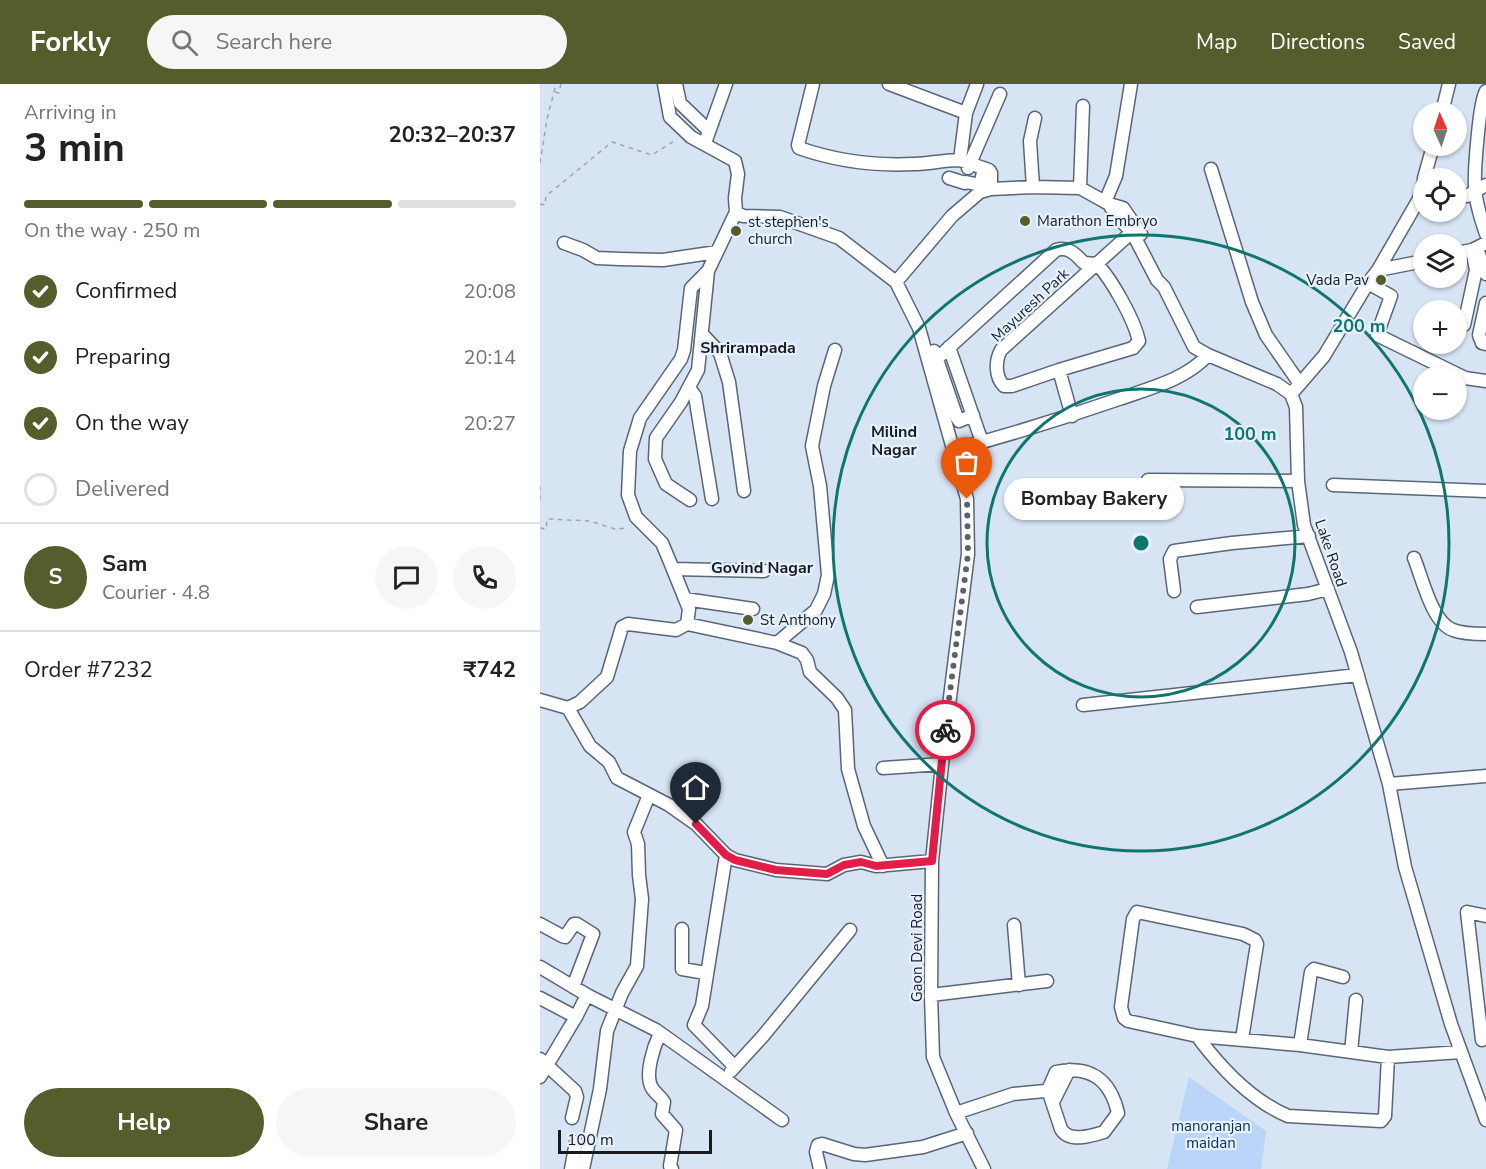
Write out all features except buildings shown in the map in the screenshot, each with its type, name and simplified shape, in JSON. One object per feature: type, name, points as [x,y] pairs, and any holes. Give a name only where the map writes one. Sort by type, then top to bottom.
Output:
[{"type":"street","points":[[664,84],[670,117],[691,137],[707,137]]},
{"type":"street","points":[[676,84],[680,104],[707,137],[735,161],[738,174],[736,212],[708,271],[691,288],[681,359],[640,418],[630,452],[628,495],[636,517],[662,543],[689,609],[687,624]]},
{"type":"street","points":[[707,137],[726,84]]},
{"type":"street","points":[[813,84],[799,148],[835,158],[877,165],[964,165],[984,169],[991,173],[987,186],[952,216],[896,282]]},
{"type":"street","points":[[889,84],[966,112]]},
{"type":"street","points":[[964,165],[966,112],[977,84]]},
{"type":"street","points":[[1107,203],[1116,176],[1131,84]]},
{"type":"street","points":[[1444,102],[1449,84]]},
{"type":"street","points":[[1486,91],[1483,95],[1480,117],[1476,191],[1486,234]]},
{"type":"street","points":[[964,165],[1000,94]]},
{"type":"street","points":[[1080,188],[1083,106]]},
{"type":"street","points":[[1033,187],[1030,141],[1035,118]]},
{"type":"street","points":[[1211,169],[1252,302],[1266,335],[1295,389]]},
{"type":"street","points":[[949,178],[949,180],[987,186],[1080,188],[1107,203],[1123,208],[1167,303]]},
{"type":"street","points":[[1295,389],[1324,356],[1413,209]]},
{"type":"street","name":"Gaon Devi Road","points":[[736,212],[743,216],[780,217],[839,238],[896,282],[933,362],[967,499],[968,554],[932,861],[933,1057],[956,1113],[984,1169]]},
{"type":"street","points":[[933,362],[1056,250],[1066,249],[1084,263],[1096,264],[1134,233]]},
{"type":"street","points":[[1134,233],[1163,279],[1164,287],[1194,347],[1208,356],[1276,384],[1295,389]]},
{"type":"street","points":[[564,243],[597,258],[663,260],[717,252]]},
{"type":"street","points":[[1478,247],[1486,274]]},
{"type":"street","points":[[1467,312],[1476,270],[1478,247]]},
{"type":"street","points":[[1378,270],[1413,263]]},
{"type":"street","points":[[1072,416],[1059,370],[1133,348],[1138,344],[1138,336],[1114,285],[1096,264]]},
{"type":"street","name":"Mayuresh Park","points":[[1059,370],[1012,386],[1004,386],[1000,381],[996,363],[1001,350],[1096,264]]},
{"type":"street","points":[[690,500],[666,484],[655,459],[656,438],[690,389],[698,370],[708,271]]},
{"type":"street","points":[[1368,283],[1390,296],[1377,335],[1465,378],[1486,381]]},
{"type":"street","points":[[1486,303],[1479,335],[1482,343],[1486,344]]},
{"type":"street","points":[[703,335],[720,353],[729,382],[744,491]]},
{"type":"street","points":[[932,345],[933,362],[958,420],[973,415]]},
{"type":"street","points":[[949,347],[982,442]]},
{"type":"street","points":[[777,642],[816,610],[824,594],[828,575],[821,503],[812,446],[824,386],[835,350]]},
{"type":"street","points":[[953,450],[1072,416],[1174,380],[1198,366],[1208,356]]},
{"type":"street","points":[[690,389],[695,396],[712,499]]},
{"type":"street","name":"Lake Road","points":[[1295,389],[1298,481],[1304,525],[1358,675],[1389,784],[1405,867],[1451,1024],[1486,1120]]},
{"type":"street","points":[[1148,480],[1298,481]]},
{"type":"street","points":[[1332,485],[1486,491]]},
{"type":"street","points":[[1174,591],[1170,559],[1174,551],[1309,536]]},
{"type":"street","points":[[1414,558],[1435,612],[1443,624],[1453,630],[1486,634]]},
{"type":"street","points":[[673,569],[764,571]]},
{"type":"street","points":[[1197,607],[1308,594],[1328,589]]},
{"type":"street","points":[[685,599],[753,609]]},
{"type":"street","points":[[568,708],[580,702],[607,677],[622,627],[628,624],[676,630],[687,624],[777,642],[802,653],[807,660],[810,672],[837,698],[845,710],[848,769],[864,825],[883,866]]},
{"type":"street","points":[[1083,705],[1358,675]]},
{"type":"street","points":[[540,699],[568,708],[590,746],[609,762],[617,778],[669,805],[696,824],[726,855],[735,860],[776,870],[827,874],[844,865],[861,862],[883,866],[932,861]]},
{"type":"street","points":[[883,768],[942,764]]},
{"type":"street","points":[[1389,784],[1486,776]]},
{"type":"street","points":[[583,1169],[600,1089],[607,1031],[637,966],[642,899],[638,844],[634,832],[649,795]]},
{"type":"street","points":[[726,855],[702,1006],[694,1025],[735,1067]]},
{"type":"street","points":[[1242,1039],[1257,944],[1255,940],[1243,934],[1137,912],[1133,920],[1121,1007],[1124,1018],[1128,1022],[1197,1036],[1300,1045],[1388,1057],[1461,1052]]},
{"type":"street","points":[[1482,1040],[1467,912],[1486,916]]},
{"type":"street","points":[[540,924],[565,937],[574,924],[593,934],[573,987]]},
{"type":"street","points":[[1014,925],[1019,985]]},
{"type":"street","points":[[682,929],[682,969],[706,974]]},
{"type":"street","points":[[725,1080],[850,930]]},
{"type":"street","points":[[540,967],[586,995],[660,1033],[782,1120]]},
{"type":"street","points":[[1300,1045],[1311,972],[1314,969],[1343,976]]},
{"type":"street","points":[[931,994],[1047,981]]},
{"type":"street","points":[[575,1117],[577,1096],[575,1092],[544,1066],[576,1017],[586,995]]},
{"type":"street","points":[[540,998],[576,1017]]},
{"type":"street","points":[[1351,1052],[1356,1000]]},
{"type":"street","points":[[660,1033],[652,1051],[650,1084],[664,1102],[662,1114],[676,1130],[670,1166],[672,1169]]},
{"type":"street","points":[[1197,1036],[1225,1071],[1276,1111],[1288,1116],[1381,1120],[1385,1116],[1388,1057]]},
{"type":"street","points":[[1082,1070],[1105,1083],[1118,1113],[1104,1132],[1070,1137],[1061,1129],[1050,1096],[1056,1072],[1082,1070]]},
{"type":"street","points":[[956,1113],[1012,1094],[1050,1096]]},
{"type":"street","points":[[820,1169],[816,1152],[818,1145],[822,1144],[865,1155],[923,1147],[967,1133]]},
{"type":"street","points":[[572,1169],[576,1142]]},
{"type":"path","points":[[540,164],[547,119],[556,84]]},
{"type":"path","points":[[554,91],[559,93],[561,84]]},
{"type":"path","points":[[540,204],[545,205],[546,196],[612,142],[652,155],[687,132]]},
{"type":"path","points":[[540,486],[540,502]]},
{"type":"path","points":[[540,528],[546,529],[548,519],[590,521],[615,529],[645,526]]},
{"type":"green space","name":"manoranjan maidan","points":[[1189,1077],[1266,1131],[1261,1169],[1167,1169]]},
{"type":"way so far","points":[[945,730],[968,554],[967,499]]},
{"type":"place","name":"Marathon Embryo","points":[[1025,221]]},
{"type":"place","name":"st stephen's church","points":[[736,231]]},
{"type":"place","name":"Vada Pav","points":[[1381,280]]},
{"type":"place","name":"Bombay Bakery","points":[[967,499]]},
{"type":"place","name":"St Anthony","points":[[748,620]]},
{"type":"district","name":"Shrirampada","points":[[748,347]]},
{"type":"district","name":"Milind Nagar","points":[[894,440]]},
{"type":"district","name":"Govind Nagar","points":[[762,567]]},
{"type":"route","points":[[696,824],[726,855],[735,860],[776,870],[827,874],[844,865],[861,862],[876,866],[932,861],[945,730]]}]
